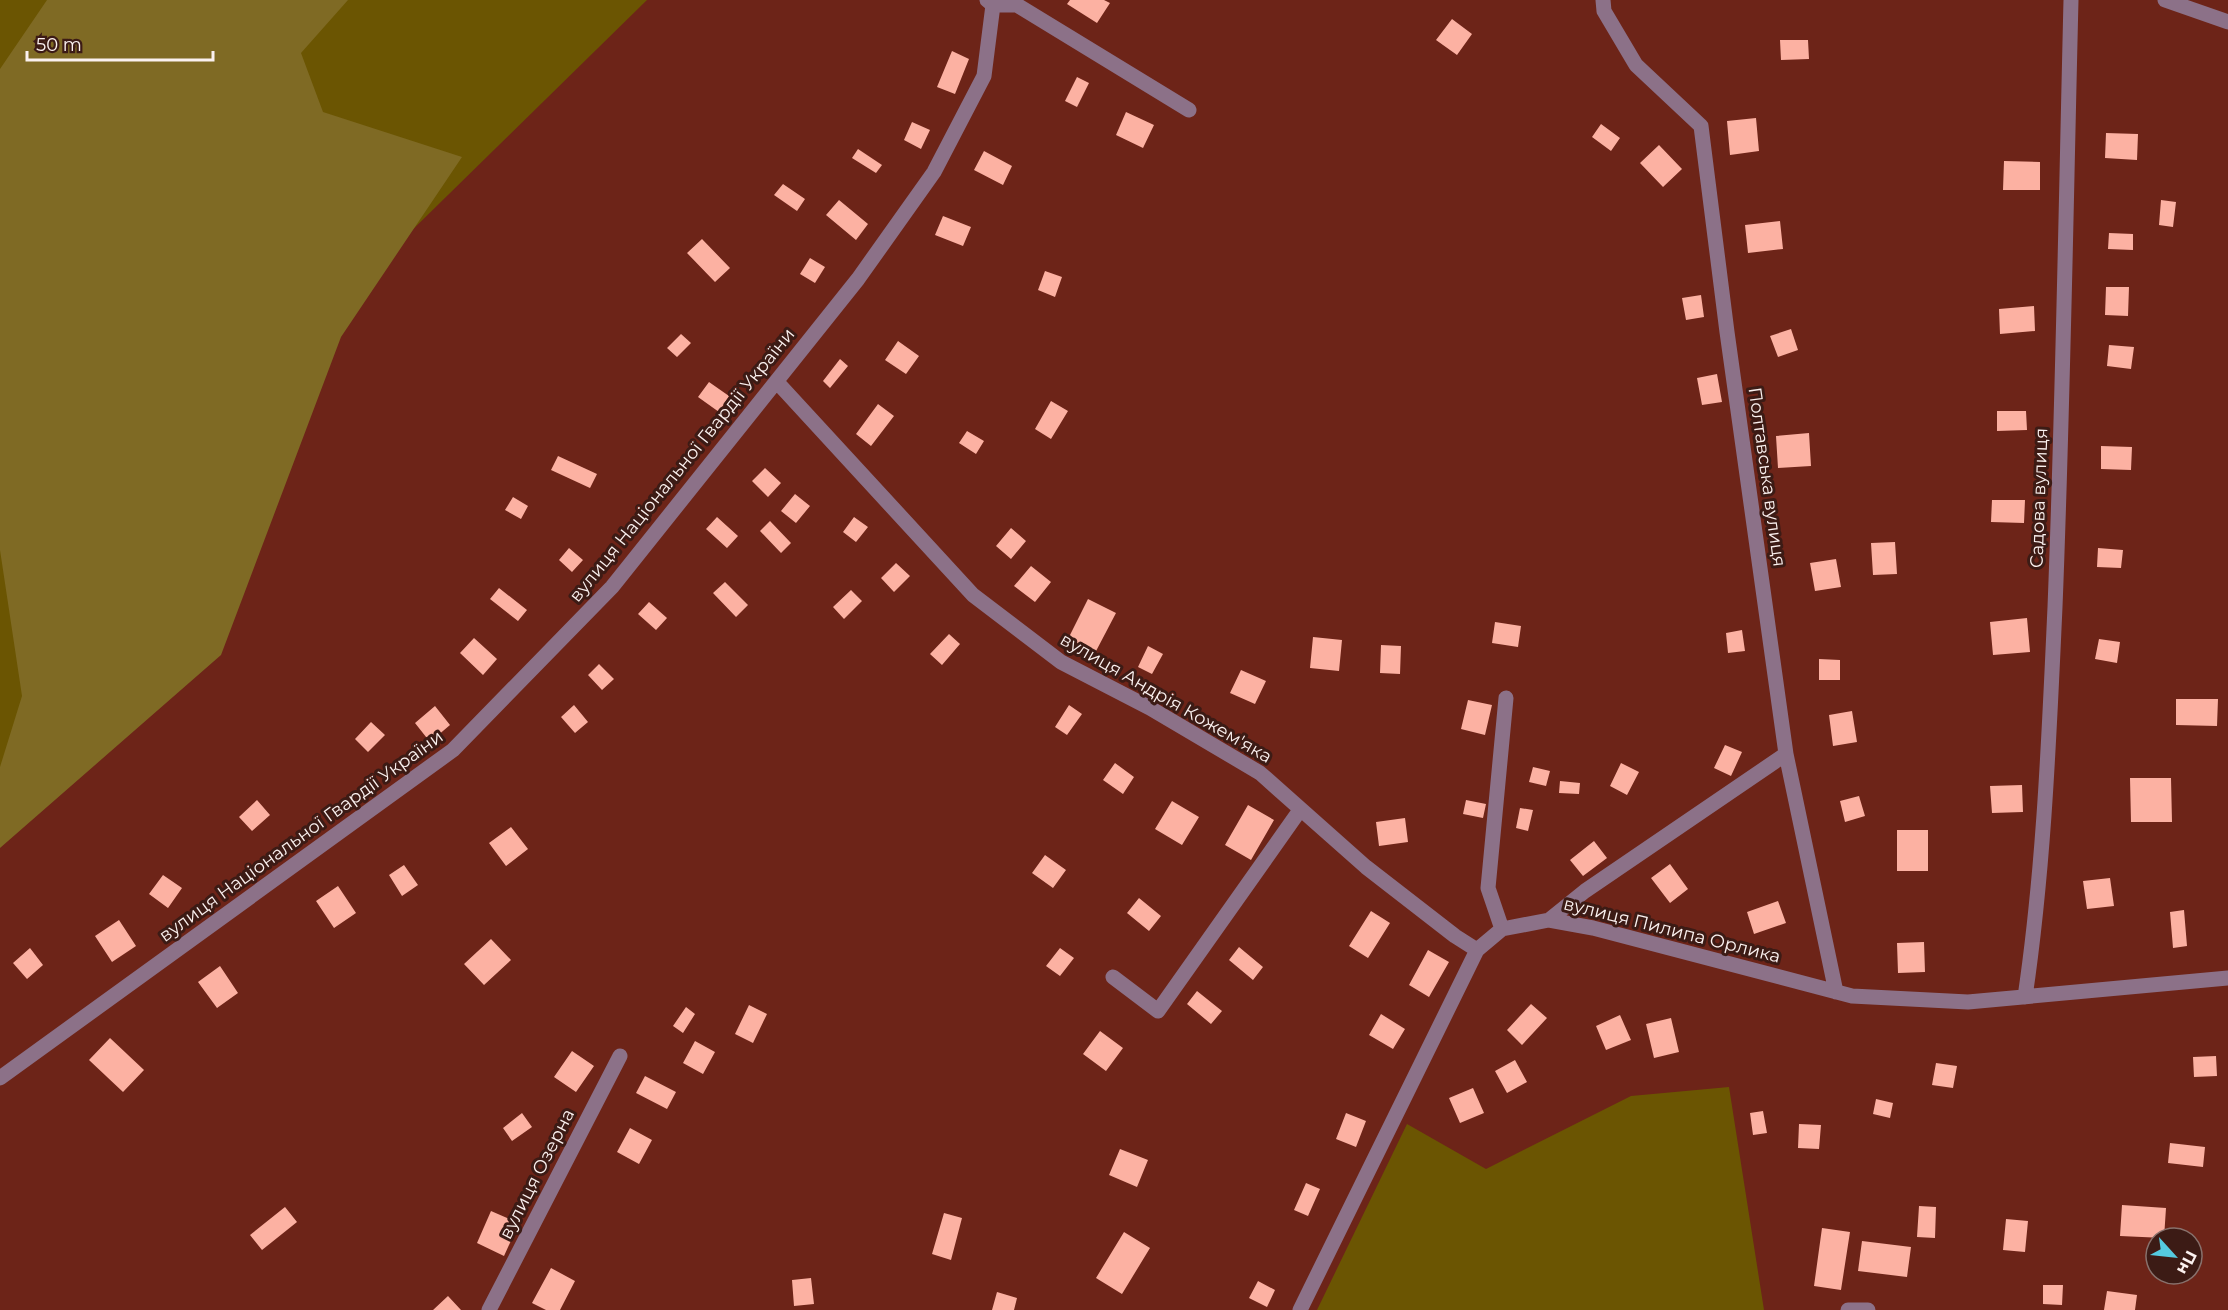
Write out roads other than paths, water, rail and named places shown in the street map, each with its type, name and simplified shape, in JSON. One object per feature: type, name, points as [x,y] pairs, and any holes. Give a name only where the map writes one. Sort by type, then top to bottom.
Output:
[{"type":"street","name":"Полтавська вулиця","points":[[1603,0],[1604,11],[1636,65],[1701,126],[1727,332],[1786,754],[1836,992]]},
{"type":"street","name":"Садова вулиця","points":[[2025,997],[2036,926],[2049,738],[2060,486],[2071,0]]},
{"type":"street","points":[[2165,0],[2228,22]]},
{"type":"street","points":[[990,3],[1017,5],[1189,110]]},
{"type":"street","name":"вулиця Національної Гвардії України","points":[[0,1078],[453,750],[612,587],[858,279],[934,172],[984,76],[990,3]]},
{"type":"street","name":"вулиця Андрія Кожем'яка","points":[[777,382],[973,596],[1061,662],[1150,708],[1260,772],[1366,867],[1455,936],[1477,950]]},
{"type":"street","points":[[1502,929],[1488,888],[1506,698]]},
{"type":"street","points":[[1549,920],[1585,891],[1786,754]]},
{"type":"street","points":[[1113,977],[1158,1011],[1300,810]]},
{"type":"street","name":"вулиця Пилипа Орлика","points":[[1300,1310],[1477,950],[1502,929],[1549,920],[1593,928],[1852,996],[1968,1002],[2228,978]]},
{"type":"street","name":"вулиця Озерна","points":[[489,1310],[620,1056]]},
{"type":"street","points":[[1848,1310],[1868,1310]]}]
